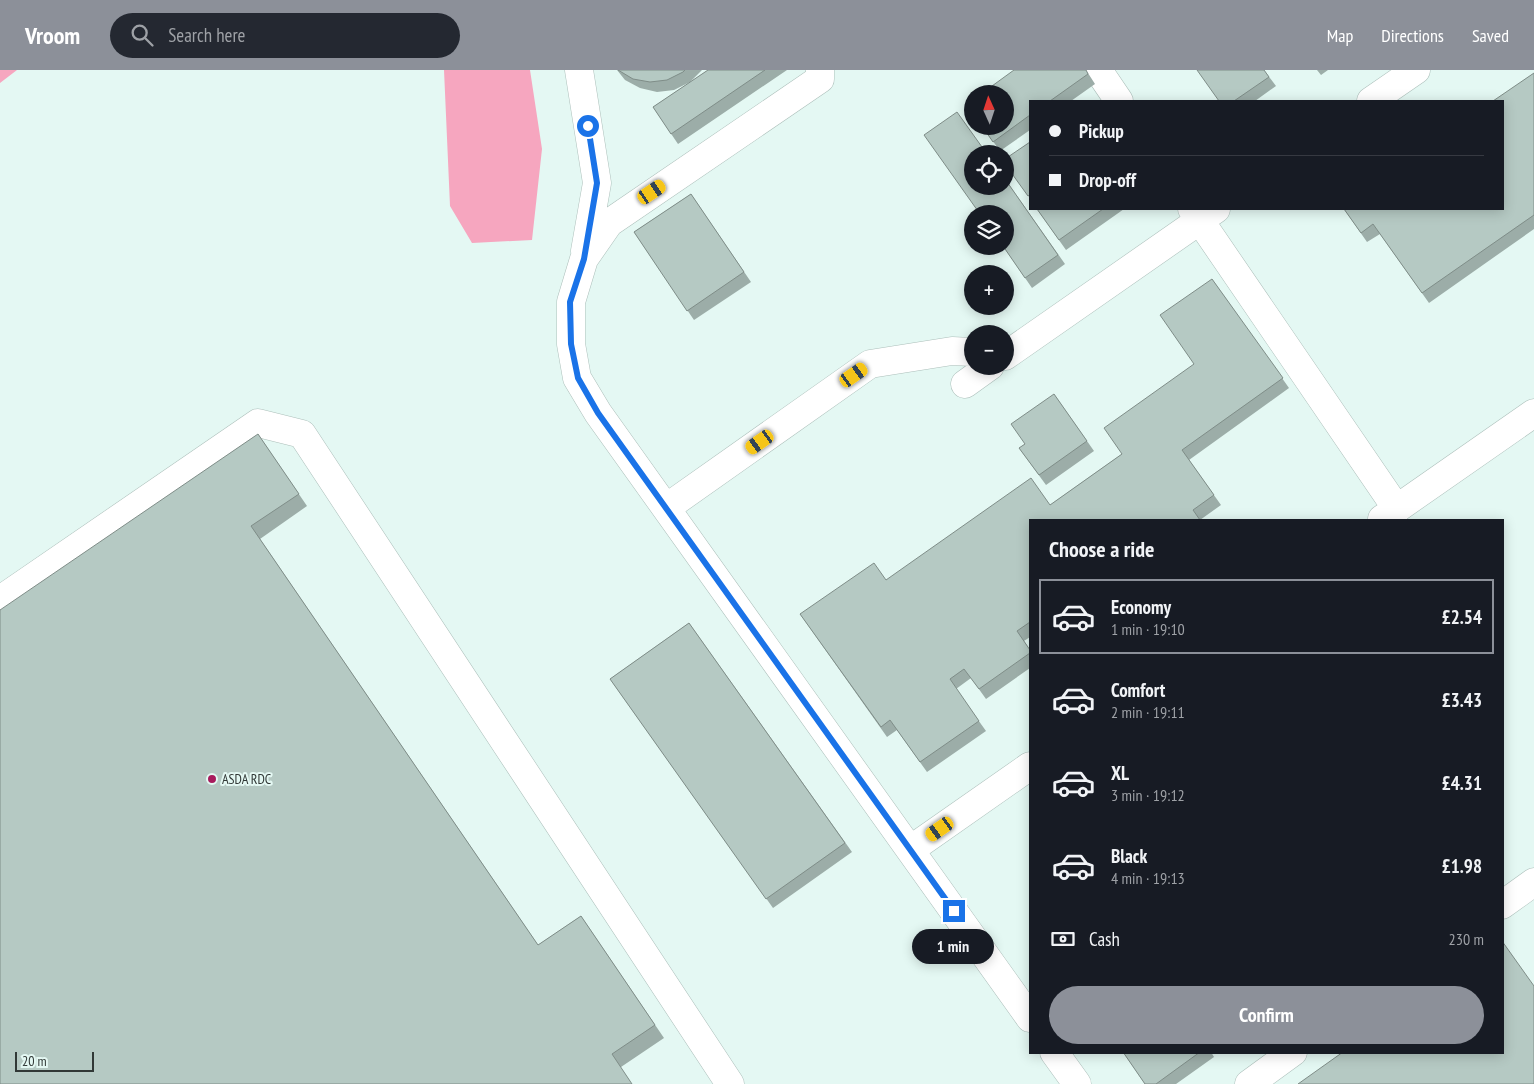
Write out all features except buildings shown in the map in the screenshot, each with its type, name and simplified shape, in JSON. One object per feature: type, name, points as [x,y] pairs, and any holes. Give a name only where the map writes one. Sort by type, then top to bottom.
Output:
[{"type":"lane","points":[[579,70],[597,183],[584,259],[570,302],[571,344],[578,378],[598,413],[1029,1017]]},
{"type":"lane","points":[[584,259],[609,223],[820,79],[820,70]]},
{"type":"lane","points":[[1098,70],[1118,100]]},
{"type":"lane","points":[[1372,100],[1416,70]]},
{"type":"lane","points":[[1014,349],[1203,213],[1389,515],[1534,413]]},
{"type":"lane","points":[[666,508],[870,364],[952,351],[964,352]]},
{"type":"lane","points":[[965,384],[978,375]]},
{"type":"lane","points":[[0,600],[258,423],[302,434],[730,1084]]},
{"type":"lane","points":[[910,850],[1029,767]]},
{"type":"lane","points":[[1504,904],[1534,882]]},
{"type":"lane","points":[[1055,1054],[1077,1084]]},
{"type":"lane","points":[[1249,1084],[1291,1054]]},
{"type":"shaded area","points":[[0,70],[17,70],[0,83]]},
{"type":"shaded area","points":[[444,70],[530,70],[542,149],[532,240],[472,243],[450,206]]},
{"type":"place","name":"ASDA RDC","points":[[212,779]]},
{"type":"route","points":[[588,126],[597,183],[584,259],[570,302],[571,344],[578,378],[598,413],[954,911]]}]
